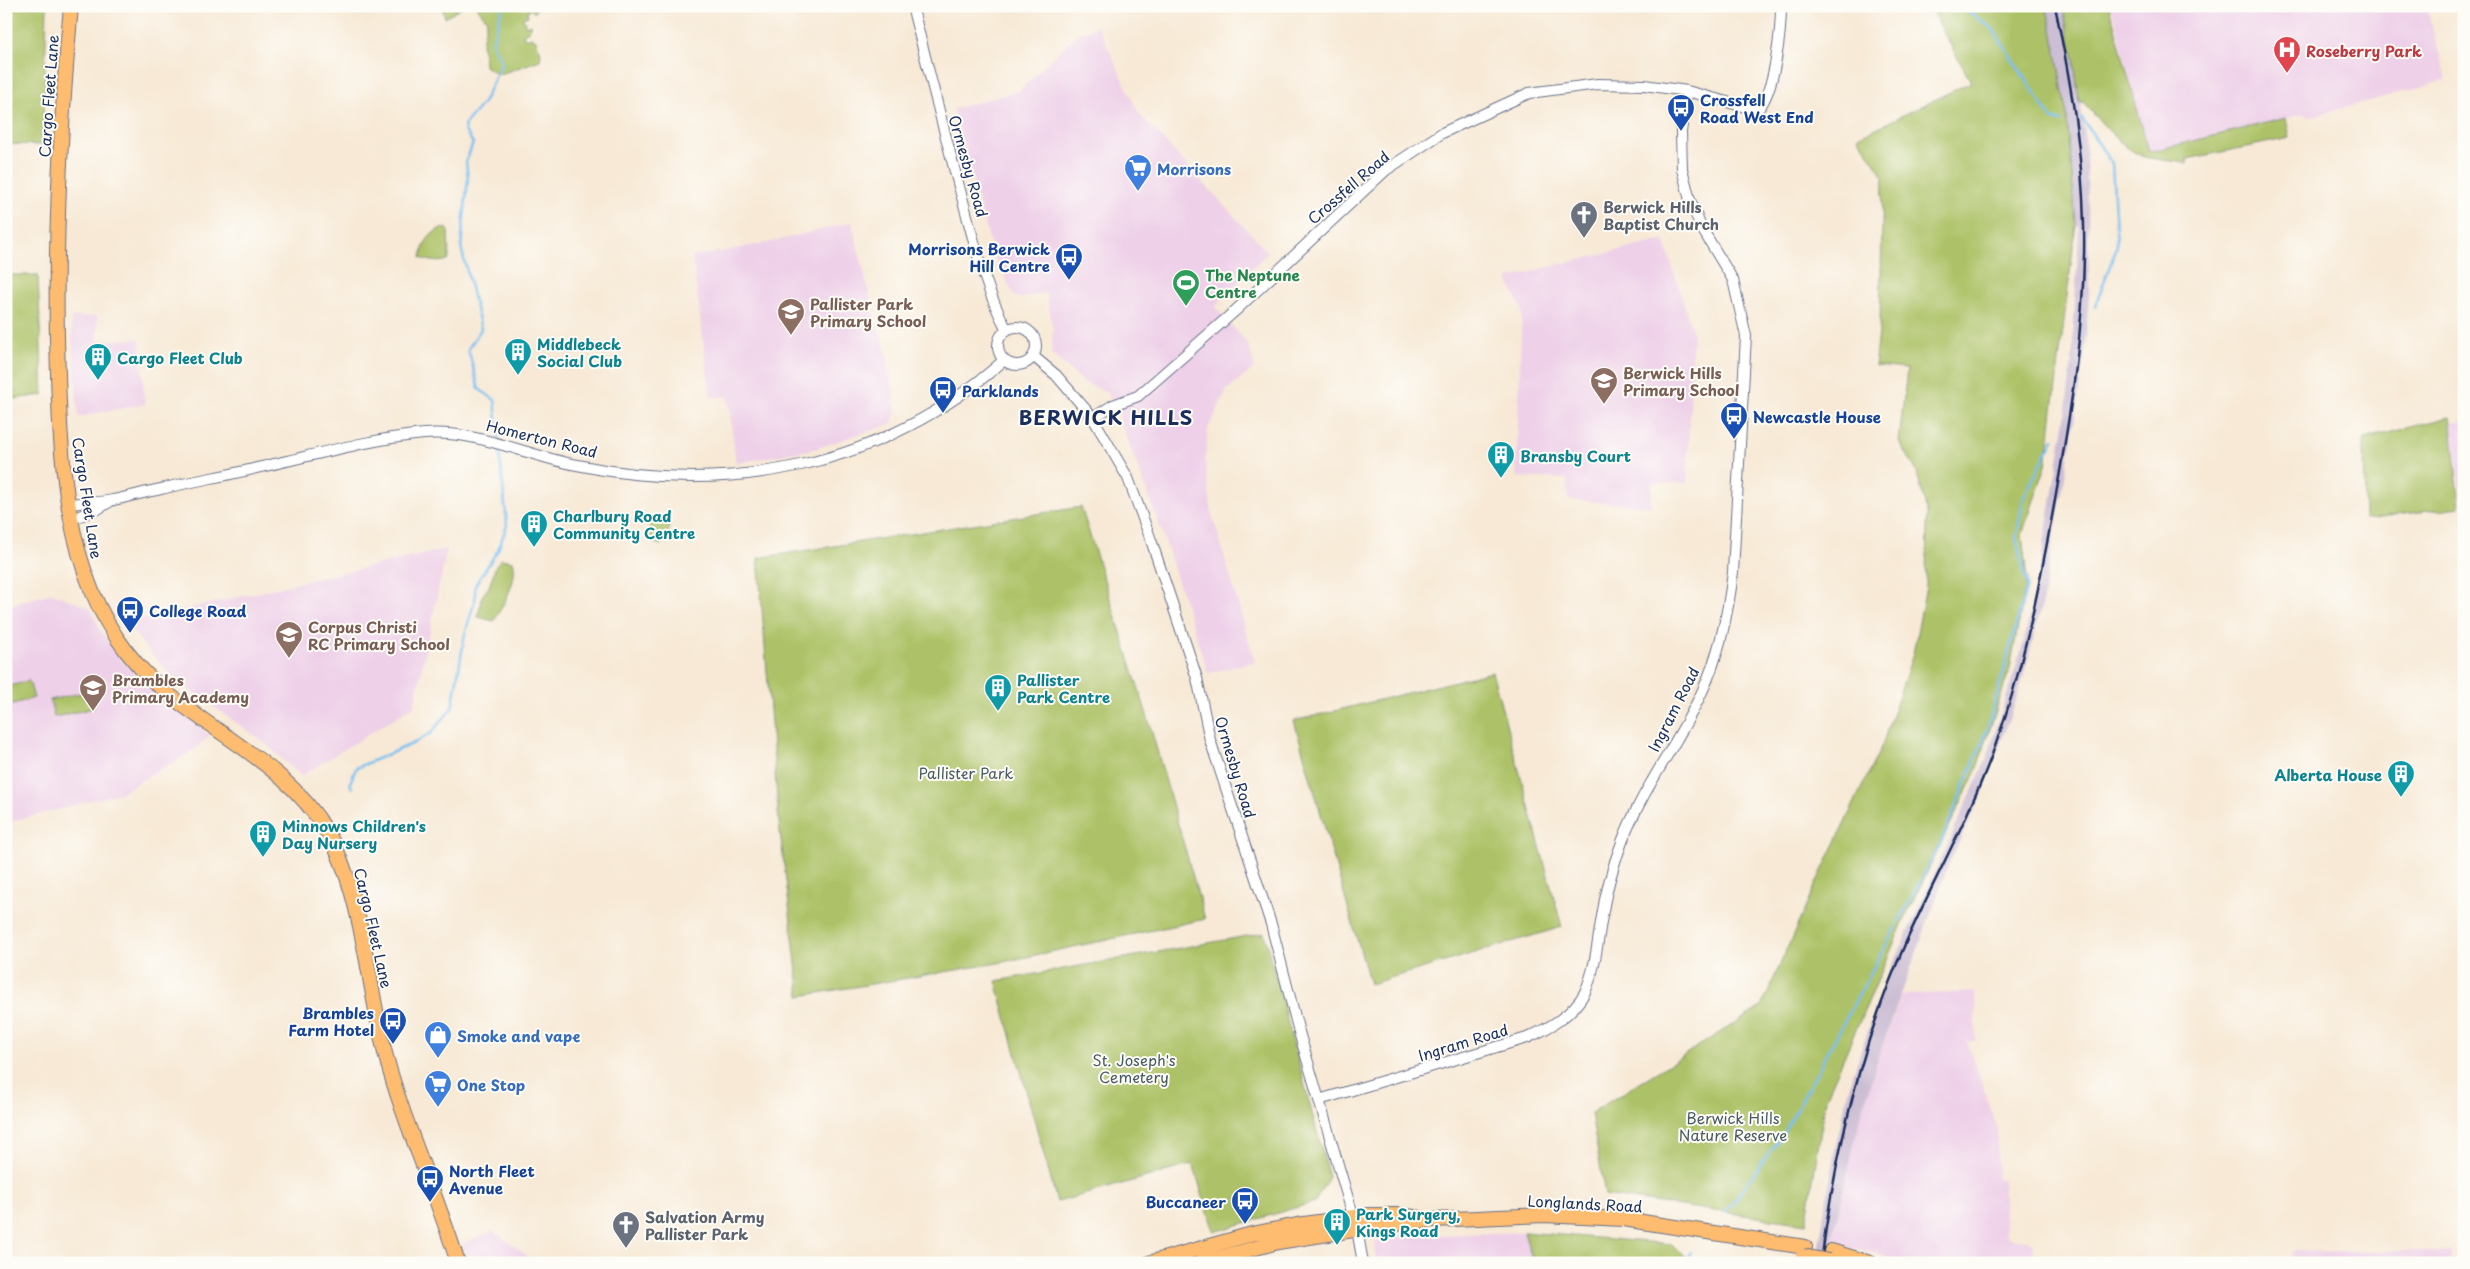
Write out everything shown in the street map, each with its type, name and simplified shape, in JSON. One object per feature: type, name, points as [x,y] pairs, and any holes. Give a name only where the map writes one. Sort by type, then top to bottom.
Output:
[{"type":"main road","name":"Cargo Fleet Lane","points":[[71,6],[62,116],[56,267],[58,397],[69,504],[90,591],[108,625],[128,654],[173,699],[243,746],[280,778],[312,810],[334,844],[347,880],[383,1046],[397,1094],[458,1263]]},
{"type":"main road","name":"Longlands Road","points":[[1200,1263],[1355,1223],[1400,1215],[1433,1220],[1543,1215],[1623,1219],[1734,1237],[1764,1248],[1804,1252],[1870,1263]]},
{"type":"main road","name":"Longlands Road","points":[[1149,1263],[1252,1234],[1355,1223]]},
{"type":"street","name":"Ormesby Road","points":[[912,6],[933,93],[978,255],[997,311],[1006,330]]},
{"type":"street","name":"Crossfell Road","points":[[1093,418],[1113,405],[1138,396],[1234,311],[1386,170],[1442,133],[1529,92],[1598,84],[1644,85],[1687,91],[1749,108],[1759,108],[1764,98],[1778,52],[1781,6]]},
{"type":"street","name":"Ingram Road","points":[[1319,1100],[1527,1038],[1550,1028],[1570,1012],[1584,994],[1593,971],[1609,881],[1621,844],[1636,808],[1702,692],[1719,646],[1729,611],[1746,336],[1733,280],[1701,227],[1690,200],[1684,177],[1681,150],[1687,91]]},
{"type":"street","points":[[1014,326],[1029,331],[1036,343],[1033,356],[1020,365],[1003,361],[997,347],[999,338],[1006,330],[1014,326]]},
{"type":"street","name":"Ormesby Road","points":[[1033,356],[1056,375],[1093,418],[1128,478],[1197,678],[1210,740],[1271,924],[1355,1223],[1363,1263]]},
{"type":"street","name":"Homerton Road","points":[[69,504],[112,500],[399,437],[436,434],[475,437],[572,464],[639,474],[678,478],[759,474],[850,451],[908,426],[940,408],[976,384],[1003,361]]},
{"type":"street","name":"Homerton Road","points":[[72,519],[98,509],[112,500]]},
{"type":"shaded area","points":[[2046,6],[2062,6],[2074,59],[2085,136],[2089,296],[2085,348],[2071,443],[2041,608],[2020,689],[1983,791],[1948,866],[1878,1058],[1860,1119],[1827,1263],[1816,1263],[1835,1149],[1851,1080],[1885,982],[1987,758],[2023,645],[2038,580],[2064,425],[2072,362],[2079,228],[2076,224],[2067,117],[2052,29]]},
{"type":"shaded area","name":"Roseberry Park","points":[[2111,6],[2426,6],[2447,80],[2309,117],[2304,114],[2149,152]]},
{"type":"shaded area","points":[[1098,26],[1139,114],[1268,252],[1215,307],[1248,344],[1255,367],[1227,390],[1208,428],[1205,462],[1212,514],[1255,662],[1208,673],[1163,535],[1114,404],[1106,392],[1085,383],[1051,354],[1053,330],[1046,293],[1023,298],[1016,297],[1012,292],[994,256],[953,109],[1019,91],[1076,35]]},
{"type":"shaded area","name":"Pallister Park Primary School","points":[[852,222],[875,318],[888,359],[896,413],[891,424],[814,449],[736,463],[728,396],[711,398],[692,257],[767,243]]},
{"type":"shaded area","name":"Berwick Hills Primary School","points":[[1664,240],[1693,333],[1687,483],[1652,483],[1651,506],[1568,500],[1567,479],[1516,477],[1522,309],[1507,279],[1548,267]]},
{"type":"shaded area","points":[[97,316],[98,341],[140,339],[145,404],[78,417],[71,317]]},
{"type":"shaded area","points":[[2464,421],[2464,516],[2451,423]]},
{"type":"shaded area","name":"Corpus Christi RC Primary School","points":[[447,549],[414,706],[301,776],[260,739],[188,689],[166,670],[125,623]]},
{"type":"shaded area","name":"Brambles Primary Academy","points":[[52,593],[90,608],[100,630],[123,662],[151,690],[210,735],[194,750],[120,793],[6,823],[6,606]]},
{"type":"shaded area","points":[[1975,992],[1976,1041],[1967,1041],[1997,1127],[1998,1179],[2003,1179],[2005,1235],[2033,1243],[2034,1263],[1914,1263],[1832,1243],[1860,1119],[1878,1058],[1902,995]]},
{"type":"shaded area","points":[[493,1231],[532,1259],[532,1263],[469,1263],[462,1244]]},
{"type":"shaded area","points":[[1524,1232],[1533,1263],[1375,1263],[1376,1242],[1385,1237]]},
{"type":"shaded area","points":[[2292,1251],[2450,1251],[2450,1263],[2291,1263]]},
{"type":"green space","points":[[6,6],[47,6],[43,145],[6,144]]},
{"type":"green space","points":[[442,6],[463,6],[445,18]]},
{"type":"green space","points":[[476,6],[538,6],[534,13],[532,9],[527,11],[528,16],[523,18],[526,26],[531,24],[529,31],[523,34],[525,39],[531,37],[536,40],[541,53],[540,60],[498,75],[485,66],[482,43],[487,20]]},
{"type":"green space","name":"Berwick Hills Nature Reserve","points":[[1929,6],[2046,6],[2052,29],[2067,117],[2076,224],[2046,466],[2022,534],[2027,579],[2010,668],[1976,771],[1905,918],[1826,1098],[1806,1224],[1605,1195],[1591,1113],[1761,1007],[1820,875],[1882,745],[1913,654],[1926,586],[1927,512],[1916,469],[1899,442],[1907,369],[1875,366],[1880,324],[1883,176],[1858,137],[1971,82]]},
{"type":"green space","points":[[2062,6],[2109,6],[2149,152],[2286,118],[2290,138],[2187,159],[2188,163],[2150,158],[2137,154],[2111,133],[2083,102],[2079,102],[2074,59]]},
{"type":"green space","points":[[441,228],[448,229],[449,259],[439,262],[421,258],[427,240]]},
{"type":"green space","points":[[6,275],[38,275],[43,395],[6,400]]},
{"type":"green space","points":[[2450,417],[2460,507],[2365,519],[2364,439]]},
{"type":"green space","name":"Pallister Park","points":[[1081,507],[1147,715],[1205,919],[998,963],[800,996],[779,823],[758,558]]},
{"type":"green space","points":[[650,520],[669,525],[668,542],[661,541],[661,545],[648,540]]},
{"type":"green space","points":[[501,559],[513,561],[514,576],[509,592],[494,621],[478,617],[482,596],[489,587],[496,565]]},
{"type":"green space","points":[[1492,672],[1562,927],[1370,984],[1294,721]]},
{"type":"green space","points":[[29,681],[34,698],[6,706],[6,687]]},
{"type":"green space","points":[[90,691],[94,708],[54,717],[50,700]]},
{"type":"green space","name":"St. Joseph's Cemetery","points":[[1264,933],[1329,1177],[1315,1202],[1214,1232],[1193,1164],[1057,1202],[996,981]]},
{"type":"green space","points":[[1524,1232],[1672,1244],[1687,1260],[1685,1263],[1533,1263]]},
{"type":"waterway","points":[[499,441],[495,400],[479,389],[468,349],[481,329],[461,247],[468,178],[466,162],[473,143],[465,131],[464,125],[483,103],[502,63],[492,43],[503,6]]},
{"type":"waterway","points":[[1954,6],[1961,7],[1992,28],[2051,118],[2061,121]]},
{"type":"waterway","points":[[2082,118],[2112,164],[2117,246],[2095,307]]},
{"type":"waterway","points":[[1726,1212],[1785,1131],[1940,845],[1988,727],[2027,585],[2016,538],[2024,496],[2054,439]]},
{"type":"waterway","points":[[352,788],[350,783],[356,768],[412,744],[431,733],[452,708],[465,634],[475,600],[475,585],[498,550],[507,525],[499,447]]},
{"type":"waterway","points":[[1684,1263],[1691,1252]]},
{"type":"railway","points":[[1821,1263],[1842,1140],[1863,1059],[1890,981],[1906,942],[1963,824],[1993,752],[2021,663],[2047,542],[2076,369],[2084,262],[2083,199],[2078,143],[2071,88],[2055,6]]},
{"type":"place","name":"Roseberry Park","points":[[2287,74]]},
{"type":"place","name":"Crossfell Road West End","points":[[1681,132]]},
{"type":"place","name":"Morrisons","points":[[1138,192]]},
{"type":"place","name":"Berwick Hills Baptist Church","points":[[1584,239]]},
{"type":"place","name":"Morrisons Berwick Hill Centre","points":[[1069,281]]},
{"type":"place","name":"The Neptune Centre","points":[[1186,307]]},
{"type":"place","name":"Pallister Park Primary School","points":[[791,336]]},
{"type":"place","name":"Middlebeck Social Club","points":[[518,376]]},
{"type":"place","name":"Cargo Fleet Club","points":[[98,381]]},
{"type":"place","name":"Berwick Hills Primary School","points":[[1604,405]]},
{"type":"place","name":"Parklands","points":[[943,414]]},
{"type":"place","name":"Newcastle House","points":[[1734,440]]},
{"type":"place","name":"Bransby Court","points":[[1501,479]]},
{"type":"place","name":"Charlbury Road Community Centre","points":[[534,548]]},
{"type":"place","name":"College Road","points":[[130,634]]},
{"type":"place","name":"Corpus Christi RC Primary School","points":[[289,659]]},
{"type":"place","name":"Brambles Primary Academy","points":[[93,712]]},
{"type":"place","name":"Pallister Park Centre","points":[[998,712]]},
{"type":"place","name":"Alberta House","points":[[2401,798]]},
{"type":"place","name":"Minnows Children's Day Nursery","points":[[263,858]]},
{"type":"place","name":"Brambles Farm Hotel","points":[[393,1045]]},
{"type":"place","name":"Smoke and vape","points":[[438,1059]]},
{"type":"place","name":"One Stop","points":[[438,1108]]},
{"type":"place","name":"North Fleet Avenue","points":[[430,1203]]},
{"type":"place","name":"Buccaneer","points":[[1245,1225]]},
{"type":"place","name":"Park Surgery, Kings Road","points":[[1337,1246]]},
{"type":"place","name":"Salvation Army Pallister Park","points":[[626,1249]]},
{"type":"district","name":"BERWICK HILLS","points":[[1106,417]]}]
